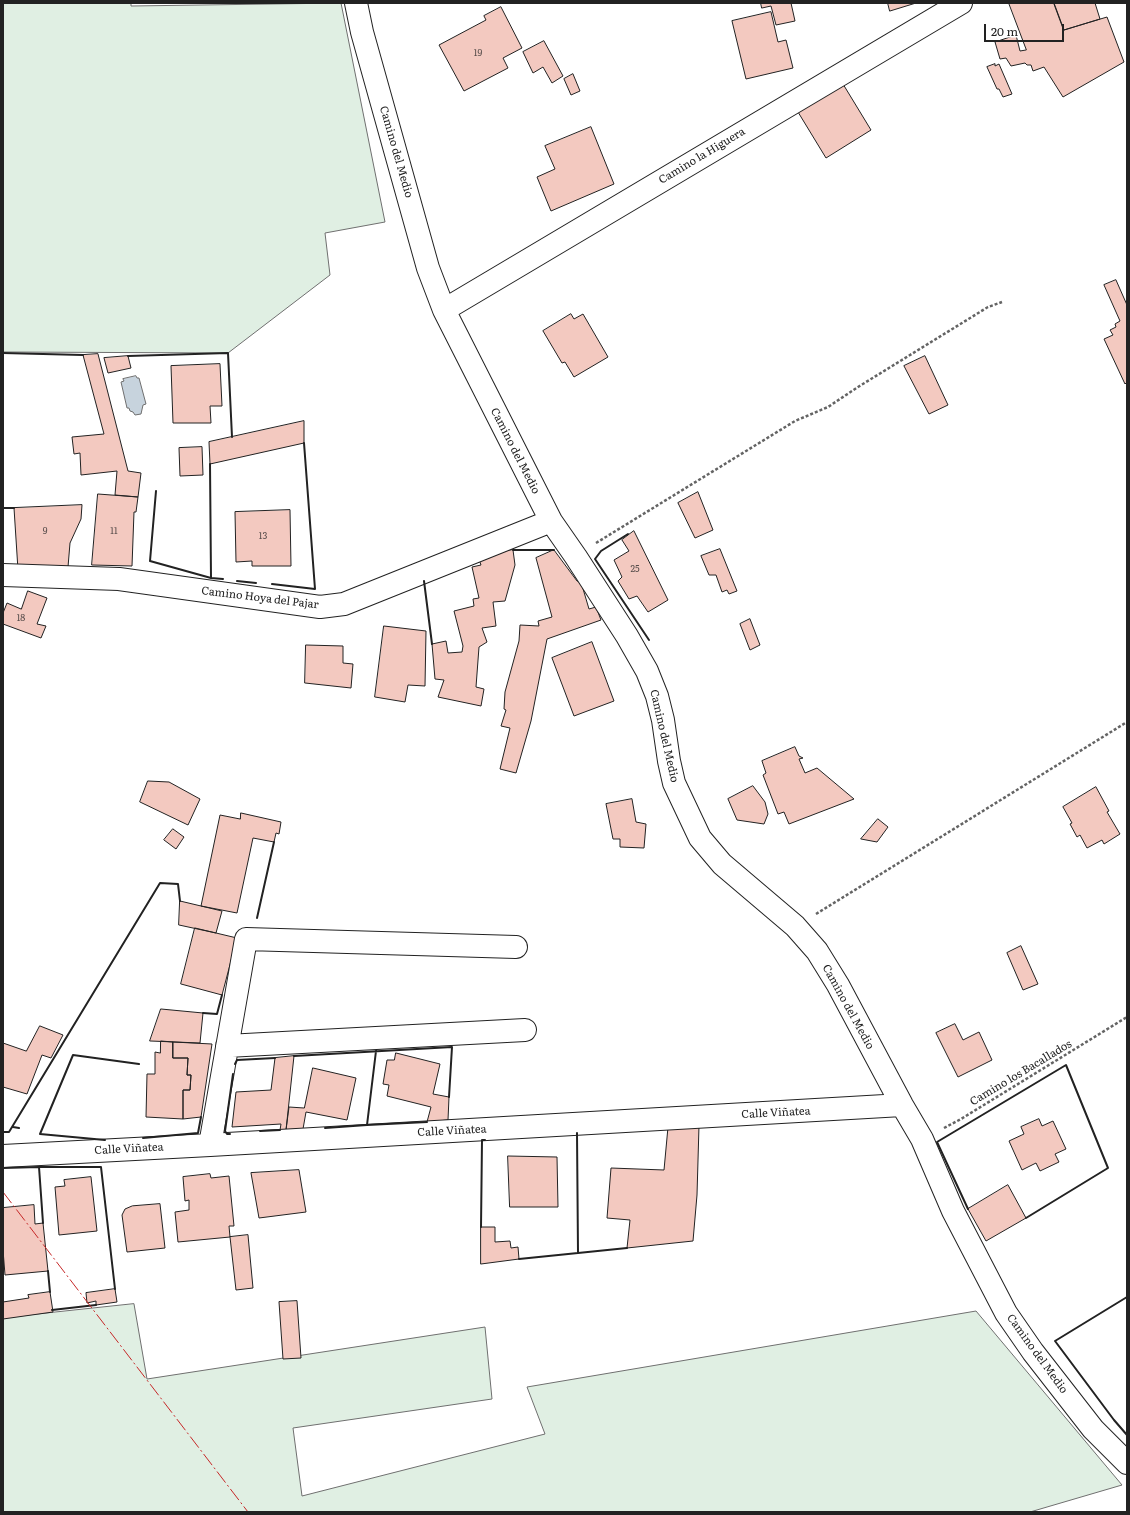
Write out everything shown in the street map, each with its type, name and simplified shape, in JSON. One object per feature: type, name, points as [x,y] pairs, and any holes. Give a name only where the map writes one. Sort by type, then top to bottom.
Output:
[{"type":"street","name":"Camino del Medio","points":[[356,3],[362,32],[426,261],[444,310],[551,521],[627,636],[647,671],[663,720],[668,761],[674,783],[700,838],[722,864],[795,926],[817,951],[838,985],[902,1105],[922,1139],[953,1211],[1006,1313],[1033,1352],[1093,1429],[1127,1463]]},
{"type":"street","name":"Camino la Higuera","points":[[444,310],[961,3]]},
{"type":"street","name":"Camino Hoya del Pajar","points":[[3,575],[118,579],[320,607],[344,604],[551,521]]},
{"type":"street","points":[[210,1145],[246,939],[516,947]]},
{"type":"street","points":[[227,1046],[525,1030]]},
{"type":"street","name":"Calle Viñatea","points":[[3,1156],[902,1105]]},
{"type":"path","points":[[576,557],[682,490],[795,422],[828,407],[858,386],[988,307],[1002,302]]},
{"type":"path","points":[[795,926],[1127,722]]},
{"type":"path","name":"Camino los Bacallados","points":[[922,1139],[961,1118],[1127,1018]]},
{"type":"green space","points":[[3,3],[131,3],[131,6],[341,3],[385,222],[325,233],[330,275],[228,353],[3,352]]},
{"type":"green space","points":[[134,1304],[147,1379],[485,1327],[492,1399],[293,1428],[302,1496],[545,1434],[527,1387],[976,1311],[1122,1485],[1030,1512],[3,1512],[3,1318]]},
{"type":"shaded area","points":[[136,376],[139,378],[146,404],[143,405],[141,414],[135,415],[129,408],[127,408],[121,382],[124,381],[123,379]]},
{"type":"building","points":[[761,3],[791,3],[795,21],[776,25],[771,6],[762,8]]},
{"type":"building","points":[[888,3],[916,3],[890,11]]},
{"type":"building","points":[[1009,3],[1054,3],[1064,30],[1107,17],[1124,62],[1063,97],[1044,67],[1033,71],[1031,65],[1027,65],[1025,63],[1011,66],[1006,58],[1000,59],[995,42],[1016,35],[1020,51],[1026,50]]},
{"type":"building","points":[[1054,3],[1095,3],[1100,19],[1064,30]]},
{"type":"building","points":[[501,7],[522,48],[503,58],[508,68],[464,91],[439,45],[486,20],[484,16]]},
{"type":"building","points":[[771,12],[778,42],[786,40],[793,68],[746,79],[732,21]]},
{"type":"building","points":[[544,41],[563,76],[552,83],[543,67],[533,73],[523,52]]},
{"type":"building","points":[[995,64],[995,66],[999,64],[1012,94],[1003,97],[999,89],[997,89],[987,67]]},
{"type":"building","points":[[573,74],[580,91],[571,95],[564,79]]},
{"type":"building","points":[[843,84],[871,130],[826,158],[798,112]]},
{"type":"building","points":[[591,127],[614,184],[551,211],[537,177],[555,169],[545,146]]},
{"type":"building","points":[[1116,280],[1127,305],[1127,382],[1125,384],[1104,339],[1113,335],[1110,330],[1116,327],[1115,324],[1120,321],[1104,285]]},
{"type":"building","points":[[571,314],[574,319],[583,314],[608,357],[574,377],[565,362],[562,363],[543,331]]},
{"type":"building","points":[[98,354],[128,471],[141,473],[138,497],[115,495],[117,471],[81,475],[80,453],[74,454],[72,437],[104,434],[83,355]]},
{"type":"building","points":[[128,356],[131,368],[108,373],[104,358]]},
{"type":"building","points":[[925,356],[948,405],[929,414],[904,366]]},
{"type":"building","points":[[220,364],[222,406],[210,406],[211,423],[173,423],[171,366]]},
{"type":"building","points":[[304,421],[304,443],[210,464],[209,442]]},
{"type":"building","points":[[202,447],[203,475],[180,476],[179,448]]},
{"type":"building","points":[[698,492],[713,530],[695,538],[678,503]]},
{"type":"building","points":[[98,494],[138,497],[136,512],[134,512],[132,566],[92,565]]},
{"type":"building","points":[[82,505],[81,519],[70,543],[68,567],[18,570],[14,508]]},
{"type":"building","points":[[290,510],[291,566],[252,566],[252,561],[236,562],[235,512]]},
{"type":"building","points":[[634,531],[668,600],[648,612],[637,596],[629,599],[618,581],[622,577],[614,560],[629,551],[622,540]]},
{"type":"building","points":[[720,549],[737,591],[729,594],[727,590],[722,592],[716,575],[709,575],[701,556]]},
{"type":"building","points":[[513,550],[515,565],[505,601],[493,602],[496,626],[482,628],[487,642],[479,647],[476,687],[484,689],[481,706],[438,697],[444,680],[435,679],[432,644],[446,641],[448,653],[462,652],[463,646],[454,611],[474,606],[473,599],[479,598],[472,567],[481,565],[478,557],[491,552]]},
{"type":"building","points":[[554,550],[577,581],[581,582],[589,609],[596,607],[601,620],[547,639],[531,721],[516,773],[500,769],[510,728],[501,726],[506,710],[504,709],[505,692],[519,641],[520,625],[539,626],[538,621],[552,617],[536,558]]},
{"type":"building","points":[[28,591],[47,598],[37,624],[46,626],[41,638],[3,624],[3,613],[7,603],[21,609]]},
{"type":"building","points":[[750,619],[760,645],[750,650],[740,624]]},
{"type":"building","points":[[384,626],[426,631],[425,686],[408,685],[405,702],[375,697]]},
{"type":"building","points":[[592,642],[614,701],[574,716],[552,658]]},
{"type":"building","points":[[306,645],[343,646],[343,663],[353,664],[351,688],[305,683]]},
{"type":"building","points":[[795,747],[799,756],[803,758],[799,759],[805,773],[817,768],[854,799],[789,824],[784,812],[778,814],[763,775],[766,773],[762,761]]},
{"type":"building","points":[[148,781],[169,782],[200,799],[188,825],[140,802]]},
{"type":"building","points":[[753,786],[765,802],[768,814],[764,824],[737,820],[728,799]]},
{"type":"building","points":[[1096,787],[1109,811],[1107,812],[1120,834],[1104,844],[1102,840],[1087,848],[1080,835],[1077,837],[1070,824],[1072,823],[1063,807]]},
{"type":"building","points":[[632,799],[636,822],[646,824],[644,848],[620,847],[620,839],[613,839],[606,804]]},
{"type":"building","points":[[241,813],[281,822],[279,834],[276,833],[274,842],[253,838],[237,913],[201,906],[220,815],[240,819]]},
{"type":"building","points":[[878,819],[888,827],[877,842],[861,839]]},
{"type":"building","points":[[173,829],[184,837],[176,849],[164,840]]},
{"type":"building","points":[[180,901],[222,911],[216,933],[179,925]]},
{"type":"building","points":[[195,928],[237,938],[222,995],[181,984]]},
{"type":"building","points":[[1021,946],[1038,984],[1023,990],[1007,953]]},
{"type":"building","points":[[161,1009],[203,1013],[200,1043],[150,1041]]},
{"type":"building","points":[[955,1024],[963,1040],[979,1032],[992,1060],[958,1077],[936,1033]]},
{"type":"building","points":[[40,1026],[63,1035],[51,1058],[42,1055],[27,1094],[3,1087],[3,1043],[26,1051]]},
{"type":"building","points":[[161,1041],[173,1042],[173,1058],[188,1058],[187,1075],[191,1075],[190,1090],[183,1090],[183,1119],[146,1117],[147,1074],[155,1074],[155,1052],[160,1053]]},
{"type":"building","points":[[173,1042],[212,1044],[201,1117],[183,1119],[183,1090],[190,1090],[191,1075],[187,1075],[188,1058],[173,1058]]},
{"type":"building","points":[[396,1053],[440,1064],[433,1094],[449,1097],[448,1120],[427,1122],[431,1107],[387,1096],[389,1085],[383,1084],[387,1060],[394,1060]]},
{"type":"building","points":[[294,1056],[286,1130],[280,1130],[281,1124],[232,1127],[236,1092],[271,1090],[275,1058]]},
{"type":"building","points":[[313,1068],[356,1078],[347,1120],[306,1112],[303,1129],[286,1130],[289,1107],[304,1108]]},
{"type":"building","points":[[1039,1119],[1042,1126],[1053,1121],[1066,1149],[1055,1154],[1059,1162],[1040,1171],[1036,1163],[1022,1170],[1009,1141],[1024,1134],[1021,1127]]},
{"type":"building","points":[[699,1126],[697,1195],[693,1241],[627,1248],[630,1220],[607,1218],[611,1168],[664,1170],[668,1127]]},
{"type":"building","points":[[508,1156],[557,1157],[558,1207],[510,1207]]},
{"type":"building","points":[[299,1170],[306,1212],[259,1218],[251,1173]]},
{"type":"building","points":[[210,1174],[211,1178],[229,1176],[234,1226],[229,1226],[230,1237],[178,1242],[175,1212],[189,1210],[189,1200],[185,1201],[183,1177]]},
{"type":"building","points":[[91,1177],[97,1231],[59,1235],[55,1187],[65,1186],[64,1180]]},
{"type":"building","points":[[1008,1185],[1026,1218],[986,1241],[968,1209]]},
{"type":"building","points":[[160,1204],[165,1248],[127,1252],[122,1215],[125,1209],[132,1206]]},
{"type":"building","points":[[34,1205],[35,1224],[43,1223],[48,1271],[5,1275],[3,1250],[3,1208]]},
{"type":"building","points":[[481,1227],[495,1227],[495,1242],[510,1241],[511,1248],[518,1247],[519,1259],[481,1264]]},
{"type":"building","points":[[248,1235],[253,1288],[236,1290],[230,1237]]},
{"type":"building","points":[[115,1289],[117,1302],[96,1305],[96,1301],[87,1303],[86,1293]]},
{"type":"building","points":[[50,1292],[53,1312],[3,1319],[3,1302],[29,1298],[28,1295]]},
{"type":"building","points":[[297,1301],[301,1358],[283,1359],[279,1302]]},
{"type":"wall","points":[[3,353],[83,355]]},
{"type":"wall","points":[[128,356],[228,353],[232,437]]},
{"type":"wall","points":[[272,584],[315,589],[304,443]]},
{"type":"wall","points":[[156,491],[150,561],[211,578],[210,464]]},
{"type":"wall","points":[[3,508],[14,508]]},
{"type":"wall","points":[[628,534],[601,551],[595,559],[649,640]]},
{"type":"wall","points":[[513,550],[554,550]]},
{"type":"wall","points":[[211,578],[223,579]]},
{"type":"wall","points":[[237,581],[256,583]]},
{"type":"wall","points":[[424,581],[432,644]]},
{"type":"wall","points":[[257,918],[274,842]]},
{"type":"wall","points":[[3,1132],[9,1132],[160,883],[178,884],[180,901]]},
{"type":"wall","points":[[203,1013],[217,1014],[222,995]]},
{"type":"wall","points":[[294,1056],[452,1047],[449,1097]]},
{"type":"wall","points":[[376,1051],[367,1125],[427,1122]]},
{"type":"wall","points":[[105,1140],[40,1134],[73,1055],[139,1064]]},
{"type":"wall","points":[[235,1064],[237,1060],[275,1058]]},
{"type":"wall","points":[[968,1209],[937,1142],[1066,1065],[1108,1168],[1026,1218]]},
{"type":"wall","points":[[230,1134],[227,1134],[225,1131],[233,1074]]},
{"type":"wall","points":[[143,1138],[198,1133],[201,1117]]},
{"type":"wall","points":[[325,1128],[367,1125]]},
{"type":"wall","points":[[13,1127],[19,1128]]},
{"type":"wall","points":[[260,1131],[280,1130]]},
{"type":"wall","points":[[519,1259],[578,1253],[577,1133]]},
{"type":"wall","points":[[481,1227],[482,1140],[485,1140]]},
{"type":"wall","points":[[39,1167],[101,1167],[115,1289]]},
{"type":"wall","points":[[3,1168],[39,1167],[43,1223]]},
{"type":"wall","points":[[578,1253],[627,1248]]},
{"type":"wall","points":[[48,1271],[50,1292]]},
{"type":"wall","points":[[1127,1297],[1055,1341],[1127,1435]]},
{"type":"wall","points":[[52,1310],[96,1305]]},
{"type":"power","points":[[3,1192],[248,1512]]}]
